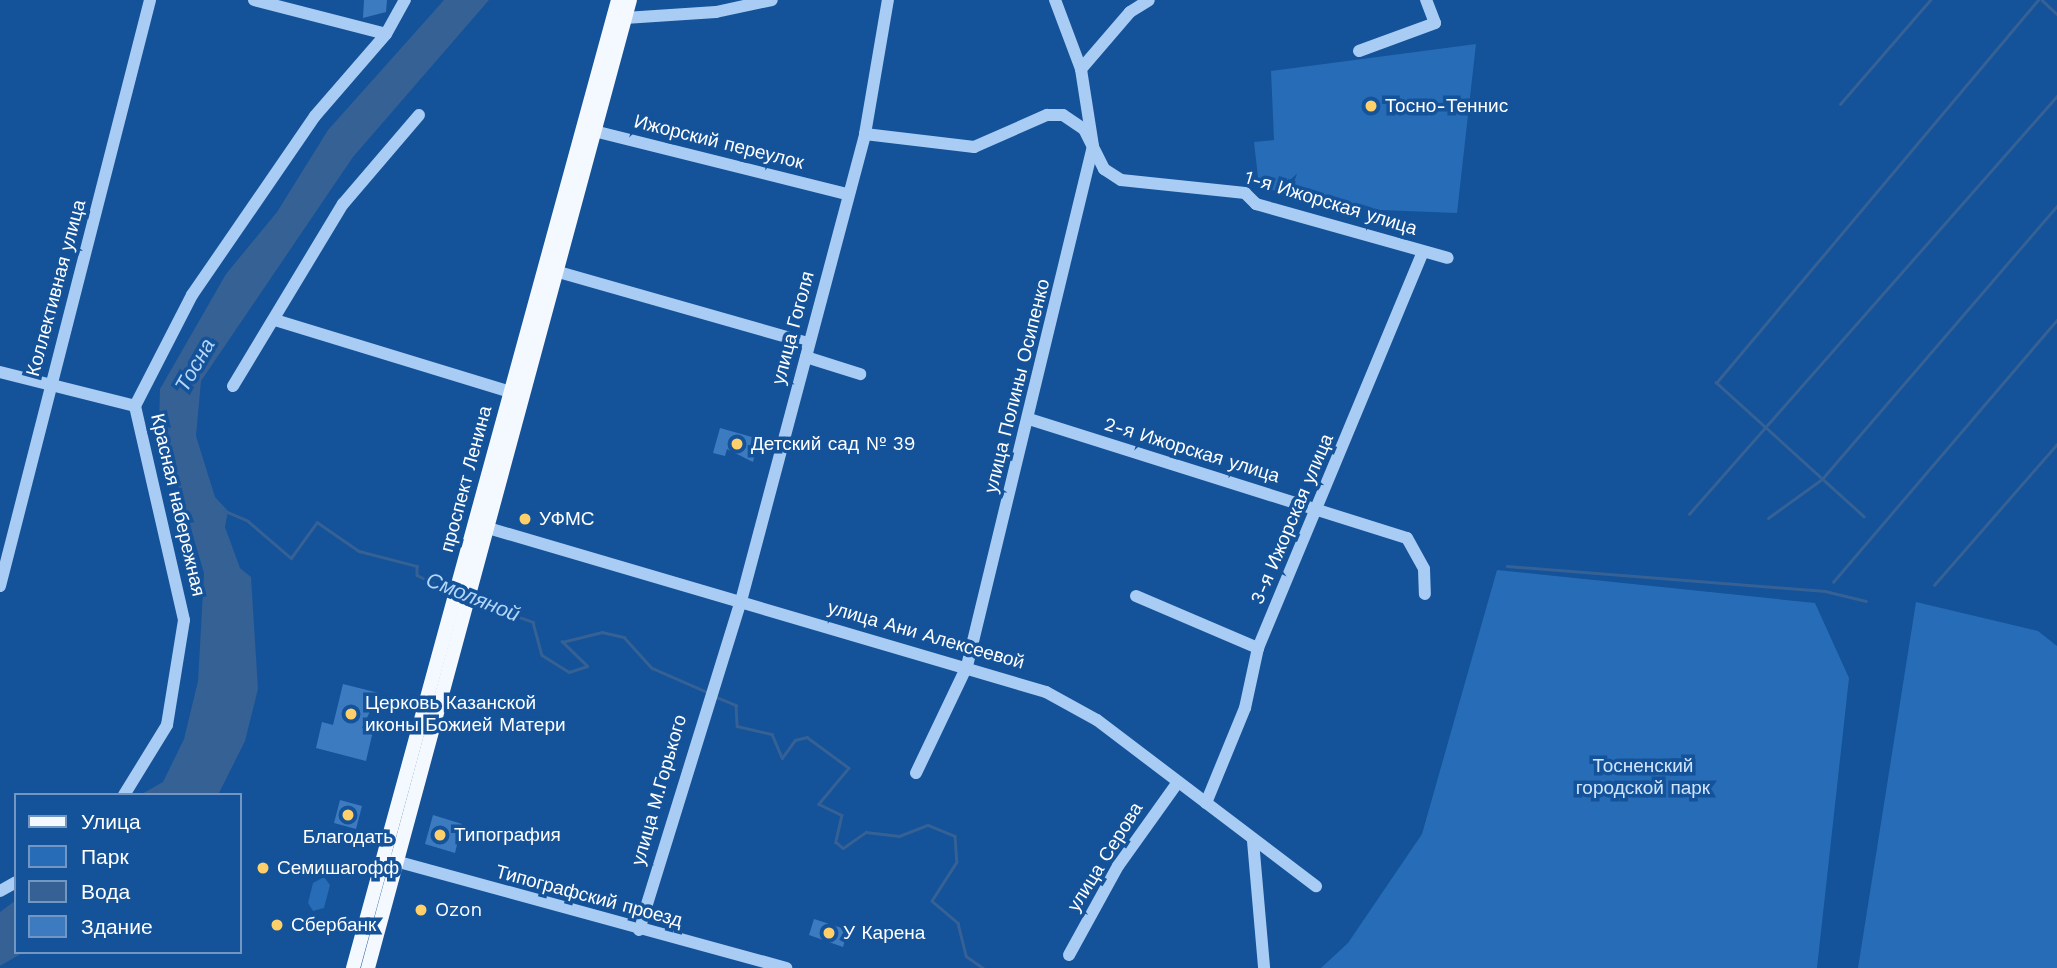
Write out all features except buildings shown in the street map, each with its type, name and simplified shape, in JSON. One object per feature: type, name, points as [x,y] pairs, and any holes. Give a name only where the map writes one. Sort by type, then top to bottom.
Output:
[{"type":"main road","name":"проспект Ленина","points":[[588,129],[625,18],[626,1]]},
{"type":"main road","name":"проспект Ленина","points":[[368,968],[390,859],[450,631],[588,129],[626,1]]},
{"type":"main road","name":"проспект Ленина","points":[[480,526],[510,392],[549,269]]},
{"type":"main road","name":"проспект Ленина","points":[[353,968],[390,859]]},
{"type":"street","name":"Коллективная улица","points":[[0,586],[150,0]]},
{"type":"street","points":[[254,0],[386,34]]},
{"type":"street","name":"Красная набережная","points":[[125,793],[167,725],[184,620],[135,406],[192,295],[253,203],[315,116],[386,34],[405,0]]},
{"type":"street","points":[[625,18],[716,12],[772,0]]},
{"type":"street","name":"улица Гоголя","points":[[718,662],[741,601],[846,194],[865,134],[888,0]]},
{"type":"street","name":"улица Полины Осипенко","points":[[916,773],[967,666],[1093,146],[1081,69],[1055,0]]},
{"type":"street","points":[[1081,69],[1130,12],[1149,0]]},
{"type":"street","points":[[1359,51],[1435,23],[1426,0]]},
{"type":"street","points":[[233,386],[343,204],[419,115]]},
{"type":"street","name":"1-я Ижорская улица","points":[[865,134],[974,147],[1047,115],[1063,115],[1084,128],[1104,169],[1121,180],[1245,193],[1256,204],[1448,258]]},
{"type":"street","name":"Ижорский переулок","points":[[588,129],[846,194]]},
{"type":"street","name":"3-я Ижорская улица","points":[[1206,803],[1245,708],[1258,648],[1423,252]]},
{"type":"street","points":[[549,269],[808,344]]},
{"type":"street","points":[[275,320],[510,392]]},
{"type":"street","points":[[806,357],[860,374]]},
{"type":"street","points":[[0,372],[135,406]]},
{"type":"street","name":"2-я Ижорская улица","points":[[1029,419],[1317,507],[1407,538],[1424,569],[1425,594]]},
{"type":"street","name":"улица Ани Алексеевой","points":[[480,526],[967,666],[1067,702],[1316,886]]},
{"type":"street","points":[[1136,596],[1258,648]]},
{"type":"street","name":"улица М.Горького","points":[[639,930],[718,662]]},
{"type":"street","name":"улица Серова","points":[[1069,955],[1118,866],[1178,782]]},
{"type":"street","points":[[1253,841],[1264,968]]},
{"type":"street","name":"Типографский проезд","points":[[390,859],[639,930],[786,968]]},
{"type":"green space","name":"Тосно-Теннис","points":[[1476,44],[1457,213],[1354,209],[1259,187],[1254,142],[1274,140],[1271,71]]},
{"type":"green space","name":"Тосненский городской парк","points":[[1497,570],[1815,603],[1849,678],[1817,968],[1321,968],[1348,943],[1422,834]]},
{"type":"green space","points":[[1916,602],[2038,631],[2057,646],[2057,968],[1858,968]]},
{"type":"green space","points":[[324,877],[330,885],[324,908],[313,911],[308,903],[313,883]]},
{"type":"water","name":"Тосна","points":[[444,0],[489,0],[353,157],[201,381],[196,436],[215,497],[228,511],[225,527],[240,568],[251,577],[258,689],[245,741],[219,793],[144,793],[163,782],[184,739],[198,681],[204,573],[159,421],[160,389],[226,274],[277,212],[328,130]]},
{"type":"water","points":[[14,902],[14,954],[21,954],[0,966],[0,912]]},
{"type":"waterway","points":[[1840,104],[1930,0]]},
{"type":"waterway","points":[[1864,517],[1716,383],[2038,0]]},
{"type":"waterway","points":[[2042,0],[2057,14]]},
{"type":"waterway","points":[[1689,514],[2057,96]]},
{"type":"waterway","points":[[1768,518],[1822,479],[2057,206]]},
{"type":"waterway","points":[[1833,582],[2057,320]]},
{"type":"waterway","points":[[1934,585],[2057,444]]},
{"type":"waterway","name":"Смоляной","points":[[225,511],[248,521],[291,558],[317,522],[359,551],[417,566],[417,575],[452,593]]},
{"type":"waterway","points":[[1507,566],[1825,591],[1866,601]]},
{"type":"waterway","name":"Смоляной","points":[[471,600],[533,622],[542,655],[569,672],[587,666],[562,642],[602,632],[624,637],[652,668],[707,692]]},
{"type":"waterway","name":"Смоляной","points":[[716,697],[736,705],[737,726],[772,734],[782,758],[795,740],[807,737],[849,768],[819,804],[842,815],[836,842],[843,848],[866,832],[899,836],[928,825],[955,836],[957,862],[932,901],[958,923],[966,956],[983,968]]},
{"type":"place","name":"Тосно-Теннис","points":[[1371,106]]},
{"type":"place","name":"Детский сад № 39","points":[[737,444]]},
{"type":"place","name":"УФМС","points":[[525,519]]},
{"type":"place","name":"Церковь Казанской иконы Божией Матери","points":[[351,714]]},
{"type":"place","name":"Благодать","points":[[348,815]]},
{"type":"place","name":"Типография","points":[[440,835]]},
{"type":"place","name":"Семишагофф","points":[[263,868]]},
{"type":"place","name":"Ozon","points":[[421,910]]},
{"type":"place","name":"Сбербанк","points":[[277,925]]},
{"type":"place","name":"У Карена","points":[[829,933]]}]
